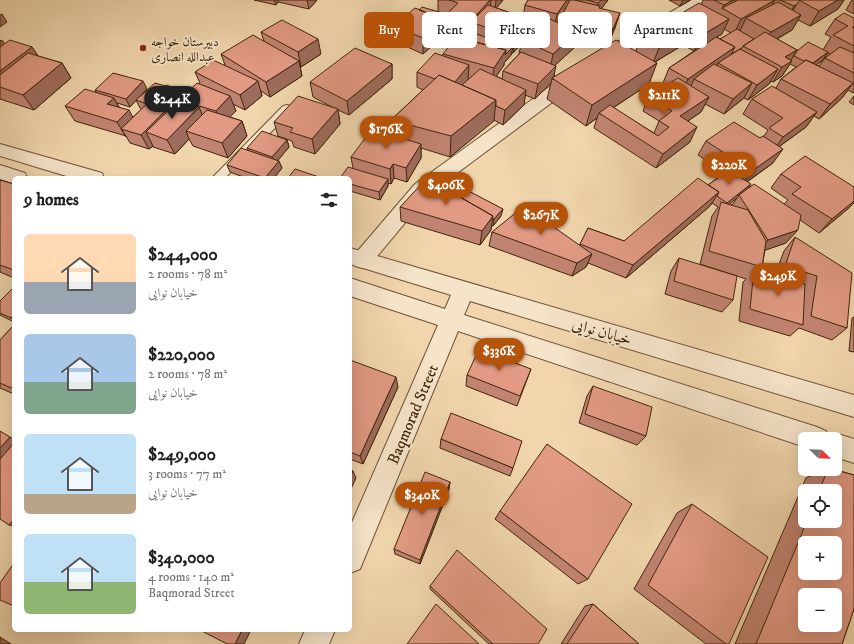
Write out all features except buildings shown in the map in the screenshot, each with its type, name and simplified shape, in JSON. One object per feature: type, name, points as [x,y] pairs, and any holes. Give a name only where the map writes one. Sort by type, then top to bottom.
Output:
[{"type":"street","points":[[356,258],[422,189],[605,54],[702,0]]},
{"type":"street","points":[[0,150],[89,176]]},
{"type":"street","points":[[0,172],[12,176]]},
{"type":"street","name":"خیابان نوایی","points":[[356,258],[854,406]]},
{"type":"street","points":[[352,288],[798,433]]},
{"type":"street","name":"Baqmorad Street","points":[[352,554],[464,290]]},
{"type":"street","points":[[842,447],[854,451]]},
{"type":"street","points":[[314,644],[319,632]]},
{"type":"lane","points":[[220,176],[292,103]]},
{"type":"place","name":"دبیرستان خواجه عبدالله انصاری","points":[[143,48]]}]
